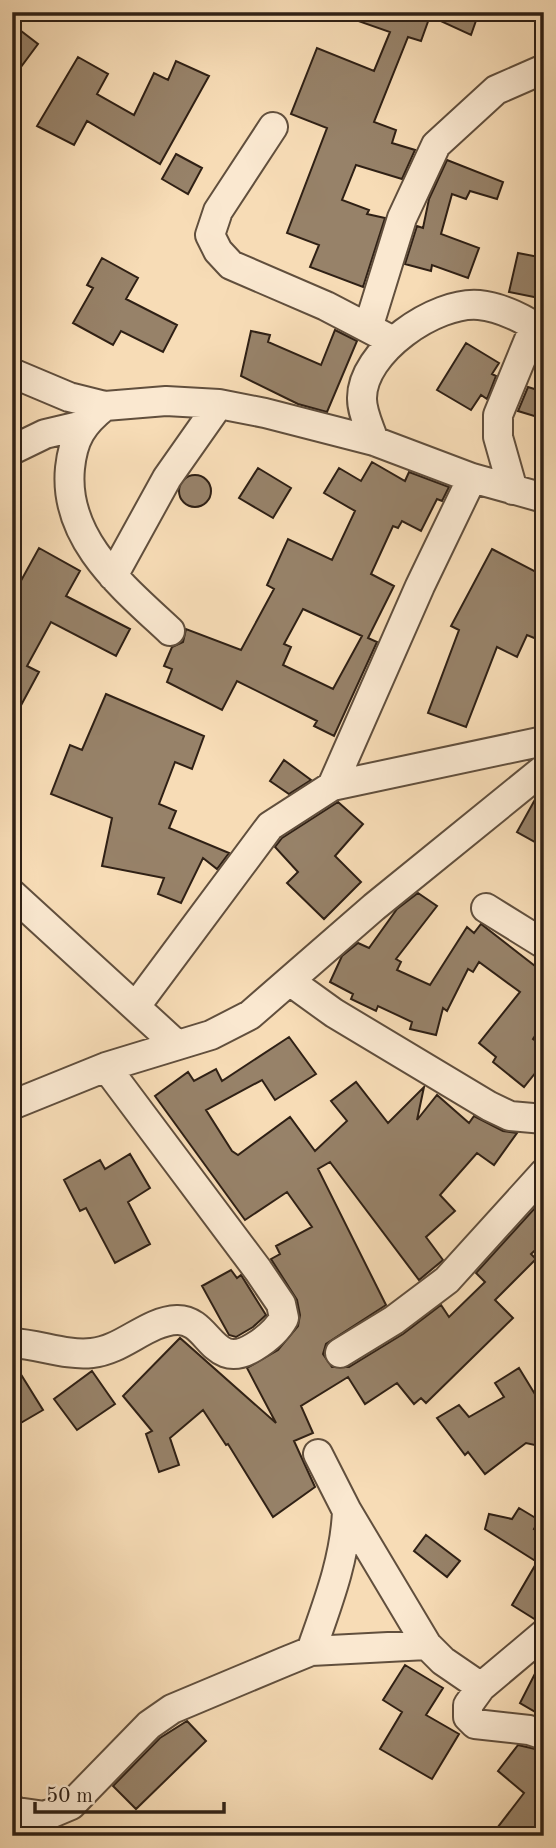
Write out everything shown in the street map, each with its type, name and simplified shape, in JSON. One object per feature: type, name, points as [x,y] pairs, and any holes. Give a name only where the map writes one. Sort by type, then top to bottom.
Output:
[{"type":"street","points":[[368,328],[402,218],[436,145],[496,90],[544,69]]},
{"type":"street","points":[[273,127],[218,211],[210,235],[218,251],[231,265],[393,341]]},
{"type":"street","points":[[374,441],[362,399],[368,373],[393,341],[418,324],[449,308],[480,305],[539,329],[498,415],[498,437],[513,490]]},
{"type":"street","points":[[12,373],[69,397],[105,406],[166,401],[219,404],[329,429],[374,441],[471,478],[544,498]]},
{"type":"street","points":[[329,429],[362,399]]},
{"type":"street","points":[[113,576],[167,478],[219,404]]},
{"type":"street","points":[[105,406],[83,425],[72,450],[70,494],[83,536],[113,576],[170,631]]},
{"type":"street","points":[[12,450],[44,434],[83,425]]},
{"type":"street","points":[[332,786],[471,478]]},
{"type":"street","points":[[136,1006],[270,826],[332,786],[544,741]]},
{"type":"street","points":[[12,1105],[106,1067],[227,1028],[291,982],[374,907],[544,769]]},
{"type":"street","points":[[12,894],[177,1045]]},
{"type":"street","points":[[486,908],[544,944]]},
{"type":"street","points":[[291,982],[334,1013],[489,1106],[510,1116],[544,1119]]},
{"type":"street","points":[[12,1342],[92,1353],[115,1348],[170,1321],[181,1320],[192,1323],[226,1354],[237,1354],[262,1343],[278,1329],[284,1318],[281,1304],[258,1270],[106,1067]]},
{"type":"street","points":[[340,1353],[394,1320],[447,1280],[544,1173]]},
{"type":"street","points":[[318,1454],[347,1511],[427,1645],[452,1668],[481,1687]]},
{"type":"street","points":[[312,1651],[334,1588],[346,1533],[347,1511]]},
{"type":"street","points":[[544,1634],[481,1687],[468,1705],[468,1717],[475,1724],[529,1730],[544,1735]]},
{"type":"street","points":[[12,1809],[45,1816],[71,1805],[149,1725],[172,1709],[312,1651],[427,1645]]},
{"type":"building","points":[[342,12],[479,12],[471,35],[430,16],[421,41],[408,37],[374,122],[396,130],[392,143],[415,150],[402,179],[356,165],[342,200],[369,210],[367,214],[385,218],[363,287],[310,267],[319,245],[287,233],[327,128],[291,114],[317,48],[374,71],[390,32],[341,15]]},
{"type":"building","points":[[12,24],[38,44],[12,79]]},
{"type":"building","points":[[78,57],[108,74],[97,94],[134,115],[154,73],[168,80],[176,61],[209,76],[160,164],[87,121],[74,145],[37,126]]},
{"type":"building","points":[[176,154],[202,168],[188,194],[162,179]]},
{"type":"building","points":[[447,160],[503,182],[497,199],[470,191],[466,199],[452,194],[441,234],[479,248],[468,278],[432,265],[431,271],[405,264],[417,226],[423,228],[429,199]]},
{"type":"building","points":[[518,253],[544,258],[544,299],[509,292]]},
{"type":"building","points":[[102,258],[138,278],[126,299],[177,325],[163,352],[121,331],[113,345],[73,323],[93,288],[87,285]]},
{"type":"building","points":[[335,330],[357,341],[327,412],[298,404],[241,376],[251,331],[270,335],[268,342],[321,365]]},
{"type":"building","points":[[466,343],[499,363],[492,374],[496,376],[487,399],[481,395],[471,410],[437,390]]},
{"type":"building","points":[[528,387],[544,392],[544,419],[518,411]]},
{"type":"building","points":[[372,462],[405,481],[409,472],[449,487],[442,501],[437,499],[421,531],[402,521],[398,528],[393,526],[371,574],[394,586],[368,638],[377,642],[334,736],[314,726],[317,721],[237,681],[222,710],[167,682],[172,669],[164,666],[172,647],[183,642],[186,629],[241,650],[274,589],[267,585],[288,539],[332,560],[355,511],[324,493],[339,468],[361,481]],"holes":[[[303,609],[362,636],[333,689],[283,665],[291,647],[284,644]]]},
{"type":"building","points":[[258,468],[291,488],[273,518],[239,498]]},
{"type":"building","points":[[195,475],[206,480],[211,491],[206,502],[195,507],[184,502],[179,491],[184,480]]},
{"type":"building","points":[[39,548],[80,571],[66,596],[130,629],[116,656],[51,622],[27,666],[39,672],[12,722],[12,597]]},
{"type":"building","points":[[492,549],[544,576],[544,642],[527,635],[517,657],[497,647],[466,727],[428,713],[459,630],[451,626]]},
{"type":"building","points":[[106,694],[204,736],[192,769],[175,762],[159,804],[176,811],[169,828],[229,853],[217,869],[203,858],[181,903],[158,894],[164,878],[102,866],[112,818],[51,794],[70,745],[82,750]]},
{"type":"building","points":[[284,760],[311,780],[289,794],[270,781]]},
{"type":"building","points":[[544,791],[544,847],[517,832],[537,796]]},
{"type":"building","points":[[338,802],[363,824],[335,856],[361,882],[324,919],[287,883],[298,872],[275,847],[282,838]]},
{"type":"building","points":[[418,893],[437,906],[396,959],[401,962],[397,970],[430,985],[467,927],[474,933],[481,924],[544,973],[544,1022],[533,1039],[544,1047],[544,1062],[524,1087],[493,1062],[496,1057],[479,1043],[520,992],[479,962],[473,972],[468,969],[447,1011],[443,1008],[436,1035],[410,1029],[412,1022],[378,1006],[376,1011],[351,999],[353,994],[330,982],[342,956],[358,943],[369,948],[397,909]]},
{"type":"building","points":[[289,1037],[316,1074],[275,1100],[262,1080],[206,1110],[232,1151],[238,1155],[290,1117],[315,1151],[347,1121],[331,1101],[356,1082],[388,1123],[424,1087],[417,1120],[437,1095],[469,1123],[474,1116],[503,1131],[517,1133],[494,1165],[477,1153],[440,1195],[455,1211],[426,1237],[443,1260],[419,1280],[330,1162],[318,1169],[386,1305],[326,1344],[323,1354],[332,1367],[349,1367],[403,1334],[441,1305],[449,1317],[485,1282],[476,1273],[544,1198],[544,1242],[531,1254],[536,1259],[495,1300],[513,1318],[426,1403],[421,1398],[414,1404],[397,1383],[365,1404],[348,1377],[301,1406],[313,1433],[294,1441],[315,1487],[273,1517],[228,1444],[226,1445],[203,1410],[170,1438],[179,1465],[159,1472],[146,1434],[152,1431],[123,1396],[180,1338],[276,1423],[247,1368],[278,1350],[298,1326],[300,1315],[297,1300],[271,1259],[280,1254],[276,1246],[312,1227],[287,1192],[245,1220],[155,1096],[188,1072],[194,1081],[216,1069],[222,1081]]},
{"type":"building","points":[[130,1154],[150,1188],[128,1202],[150,1244],[115,1263],[86,1208],[80,1211],[64,1180],[100,1160],[105,1169]]},
{"type":"building","points":[[231,1270],[237,1278],[241,1275],[266,1315],[236,1337],[229,1335],[202,1286]]},
{"type":"building","points":[[12,1360],[43,1410],[12,1428]]},
{"type":"building","points":[[519,1368],[544,1409],[544,1447],[526,1443],[485,1474],[468,1452],[465,1455],[437,1418],[459,1405],[469,1417],[504,1397],[495,1383]]},
{"type":"building","points":[[92,1371],[115,1404],[77,1430],[54,1399]]},
{"type":"building","points":[[519,1508],[539,1520],[534,1529],[544,1534],[544,1618],[536,1620],[512,1605],[537,1562],[485,1529],[489,1514],[512,1519]]},
{"type":"building","points":[[426,1535],[460,1561],[447,1577],[414,1551]]},
{"type":"building","points":[[544,1656],[544,1717],[520,1703]]},
{"type":"building","points":[[405,1665],[443,1688],[426,1715],[459,1734],[432,1779],[380,1749],[402,1712],[383,1700]]},
{"type":"building","points":[[187,1721],[206,1741],[136,1809],[113,1786],[160,1738]]},
{"type":"building","points":[[518,1745],[544,1751],[544,1836],[491,1836],[524,1793],[498,1771]]}]
